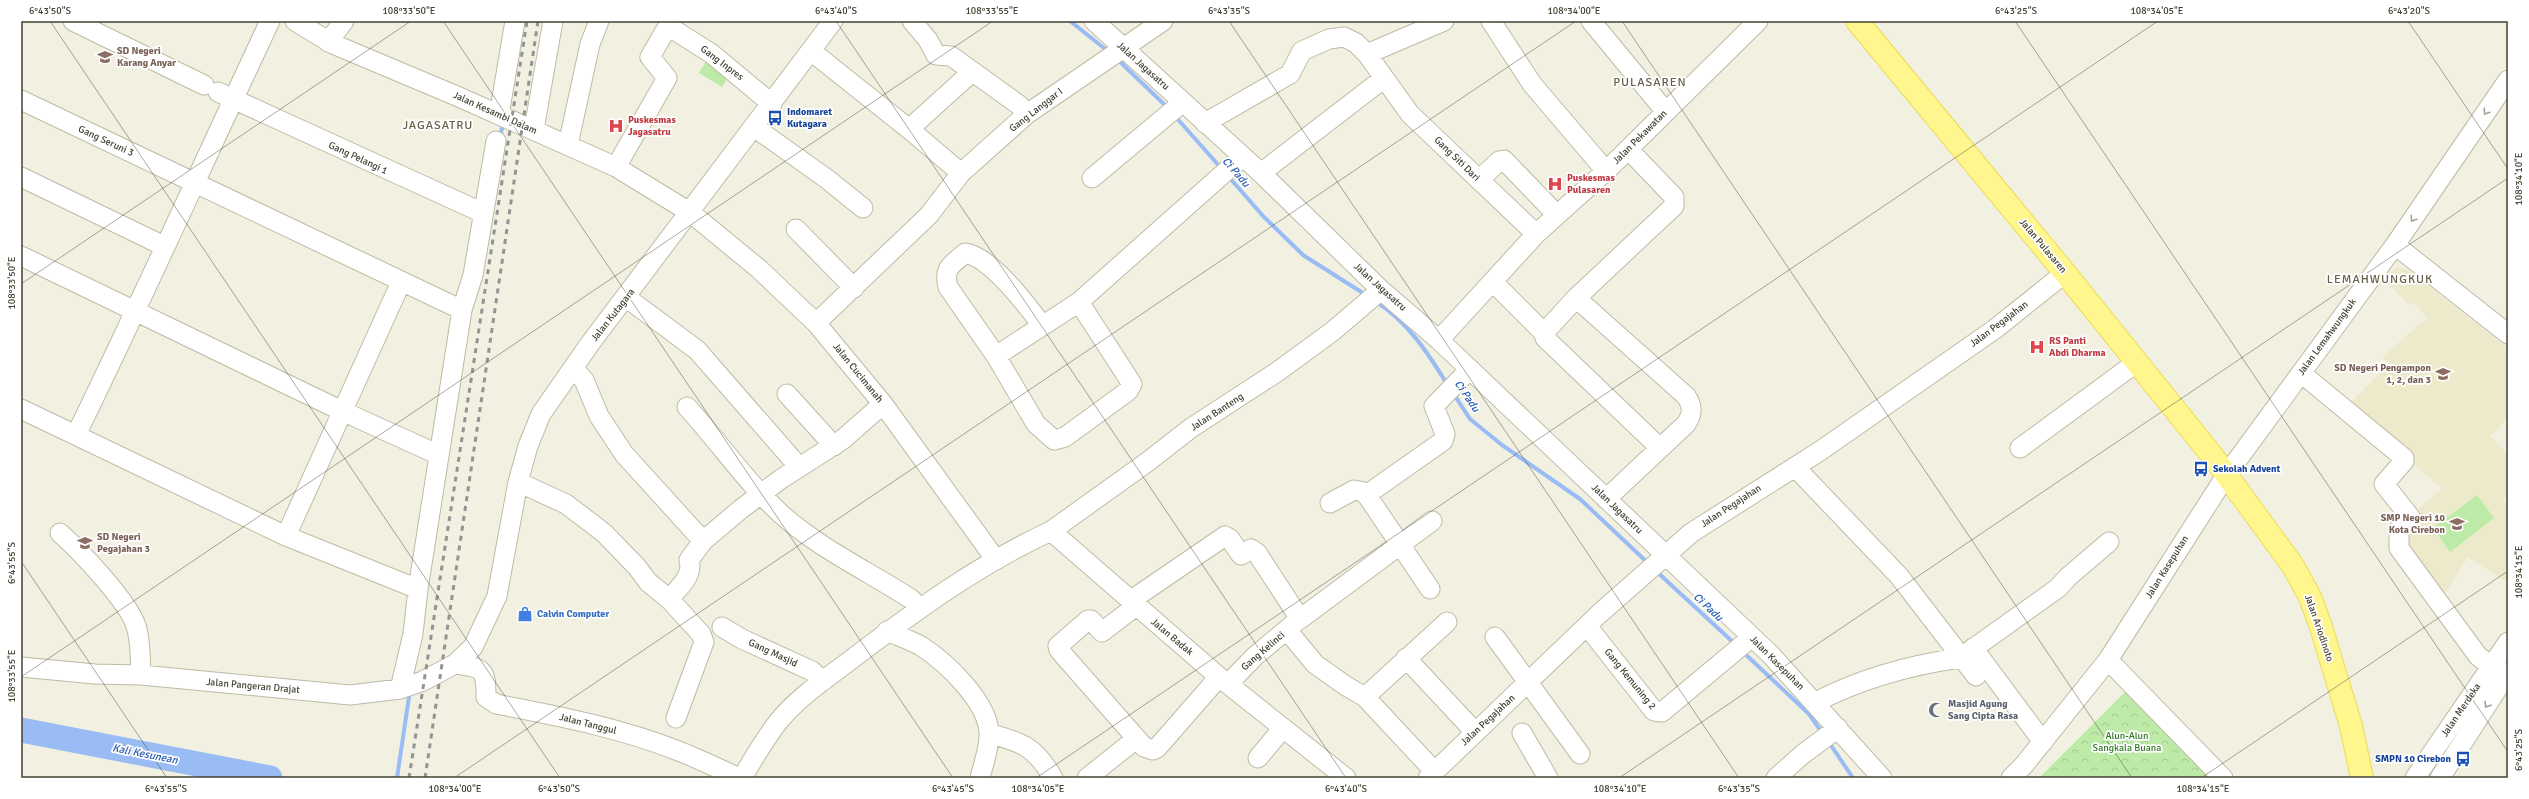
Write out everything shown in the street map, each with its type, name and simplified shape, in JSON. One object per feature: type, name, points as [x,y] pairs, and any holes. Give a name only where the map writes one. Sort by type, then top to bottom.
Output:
[{"type":"main road","name":"Jalan Pulasaren","points":[[1857,21],[2065,273],[2226,474]]},
{"type":"main road","name":"Jalan Ariodinoto","points":[[2226,474],[2293,566],[2310,597],[2351,726],[2362,778]]},
{"type":"street","name":"Gang Pelangi 1","points":[[73,21],[219,92],[483,213]]},
{"type":"street","name":"Jalan Kesambi Dalam","points":[[295,21],[328,42],[534,129],[616,167],[691,213]]},
{"type":"street","points":[[328,42],[344,21]]},
{"type":"street","points":[[499,115],[515,21]]},
{"type":"street","points":[[534,129],[553,21]]},
{"type":"street","points":[[568,145],[590,44],[599,21]]},
{"type":"street","name":"Jalan Kutagara","points":[[473,647],[497,596],[518,482],[536,426],[552,396],[691,213],[833,21]]},
{"type":"street","points":[[912,21],[928,40],[936,55],[951,56],[1022,108],[1027,114]]},
{"type":"street","name":"Jalan Jagasatru","points":[[1094,21],[1119,50],[1176,109],[1205,123],[1237,161],[1261,173],[1378,293],[1439,340],[1466,373],[1606,499],[1656,563]]},
{"type":"street","name":"Gang Langgar I","points":[[816,322],[854,288],[929,215],[961,173],[1027,114],[1096,65],[1163,21]]},
{"type":"street","points":[[1366,54],[1442,21]]},
{"type":"street","points":[[1490,21],[1532,84],[1606,172]]},
{"type":"street","points":[[1591,21],[1666,112]]},
{"type":"street","name":"Jalan Pekawatan","points":[[1439,340],[1536,234],[1606,172],[1758,21]]},
{"type":"street","points":[[76,435],[136,310],[192,182],[219,92],[264,23]]},
{"type":"street","points":[[616,167],[667,78],[650,57],[672,25]]},
{"type":"street","name":"Gang Inpres","points":[[672,25],[712,54],[772,104]]},
{"type":"street","name":"Gang Siti Dari","points":[[1205,123],[1290,74],[1302,51],[1314,45],[1344,37],[1356,43],[1366,54],[1410,114],[1536,234]]},
{"type":"street","points":[[811,51],[909,129],[961,173]]},
{"type":"street","points":[[909,129],[972,72]]},
{"type":"street","points":[[1261,173],[1363,92],[1383,79]]},
{"type":"street","name":"Jalan Lemahwungkuk","points":[[2226,474],[2395,245],[2508,80]]},
{"type":"street","name":"Gang Seruni 3","points":[[21,100],[462,310]]},
{"type":"street","points":[[1092,178],[1176,109]]},
{"type":"street","points":[[754,127],[827,179],[863,208]]},
{"type":"street","points":[[408,686],[418,589],[462,310],[473,275],[496,141]]},
{"type":"street","points":[[1544,333],[1576,298],[1672,208],[1676,202],[1674,197],[1628,149]]},
{"type":"street","points":[[1479,180],[1499,161],[1504,160],[1557,215]]},
{"type":"street","points":[[996,356],[1041,324],[1079,302],[1215,179],[1237,161]]},
{"type":"street","points":[[21,177],[164,246]]},
{"type":"street","name":"Jalan Cucimanah","points":[[691,213],[759,269],[816,322],[883,404],[996,560]]},
{"type":"street","points":[[796,230],[854,288]]},
{"type":"street","points":[[2395,245],[2508,334]]},
{"type":"street","points":[[1041,324],[1017,293],[980,259],[966,253],[949,268],[945,275],[948,287],[996,356],[1036,424],[1054,440],[1065,437],[1128,391],[1132,384],[1079,302]]},
{"type":"street","points":[[21,256],[136,310],[342,411],[439,455]]},
{"type":"street","name":"Jalan Pegajahan","points":[[1431,775],[1587,626],[1691,532],[1795,467],[1995,329],[2065,273]]},
{"type":"street","points":[[286,536],[401,282]]},
{"type":"street","points":[[1493,282],[1544,333],[1544,338],[1660,448]]},
{"type":"street","name":"Jalan Banteng","points":[[1051,531],[1146,463],[1190,428],[1277,372],[1378,293]]},
{"type":"street","points":[[626,298],[697,350],[799,467]]},
{"type":"street","points":[[1576,298],[1690,403],[1690,417],[1660,448],[1606,499]]},
{"type":"street","points":[[2020,448],[2137,362]]},
{"type":"street","points":[[573,368],[584,380],[599,416],[624,454],[703,542]]},
{"type":"street","points":[[1366,494],[1443,441],[1445,434],[1433,408],[1436,401],[1466,373]]},
{"type":"street","points":[[2301,373],[2404,458],[2404,461],[2384,484],[2410,518],[2399,529],[2399,548],[2478,656],[2500,669]]},
{"type":"street","points":[[787,394],[834,446]]},
{"type":"street","points":[[668,599],[689,574],[691,566],[689,560],[703,542],[761,495],[799,467],[834,446],[883,404]]},
{"type":"street","points":[[687,407],[761,495],[802,531],[865,572],[885,582],[910,600],[920,610]]},
{"type":"street","points":[[21,410],[286,536],[418,589]]},
{"type":"street","points":[[1795,467],[1899,576],[2043,742]]},
{"type":"street","name":"Jalan Kasepuhan","points":[[2011,778],[2043,742],[2108,660],[2226,474]]},
{"type":"street","points":[[518,482],[566,504],[604,533],[637,567],[648,582],[668,599],[701,634],[704,642],[676,718]]},
{"type":"street","points":[[1330,503],[1354,490],[1366,494],[1430,589]]},
{"type":"street","name":"Gang Kelinci","points":[[1133,603],[1102,632],[1091,620],[1088,620],[1058,646],[1059,650],[1136,739],[1149,749],[1157,748],[1224,680],[1294,624],[1432,521]]},
{"type":"street","points":[[741,778],[778,722],[823,681],[887,631],[920,610],[948,589],[996,560],[1051,531]]},
{"type":"street","name":"Jalan Badak","points":[[1051,531],[1224,680],[1346,778]]},
{"type":"street","points":[[60,533],[89,561],[131,616],[138,635],[141,675]]},
{"type":"street","points":[[1133,603],[1225,536],[1230,539],[1240,555],[1251,549],[1257,553],[1316,664],[1346,686],[1365,697],[1431,775]]},
{"type":"street","points":[[1816,702],[1841,689],[1864,680],[1967,653],[2058,588],[2073,572],[2109,542]]},
{"type":"street","name":"Jalan Kasepuhan","points":[[1656,563],[1746,643],[1816,702],[1834,730],[1882,778]]},
{"type":"street","points":[[1365,697],[1447,622]]},
{"type":"street","name":"Gang Kemuning 2","points":[[1587,626],[1654,711],[1658,712],[1662,712],[1746,643]]},
{"type":"street","name":"Gang Masjid","points":[[722,627],[742,639],[812,671],[823,681]]},
{"type":"street","points":[[887,631],[920,646],[935,656],[972,694],[982,709],[990,734],[980,778]]},
{"type":"street","points":[[1495,637],[1580,754]]},
{"type":"street","name":"Jalan Merdeka","points":[[2440,778],[2500,669],[2508,642]]},
{"type":"street","name":"Jalan Pangeran Drajat","points":[[21,667],[95,674],[141,675],[350,695],[408,686],[455,664],[473,647]]},
{"type":"street","points":[[1967,653],[1976,676]]},
{"type":"street","points":[[1406,658],[1475,732]]},
{"type":"street","points":[[2108,660],[2223,778]]},
{"type":"street","name":"Jalan Tanggul","points":[[455,664],[474,666],[485,675],[487,680],[486,696],[496,704],[588,723],[636,736],[681,752],[741,778]]},
{"type":"street","name":"Jalan Merdeka","points":[[2415,778],[2500,669]]},
{"type":"street","points":[[1258,758],[1283,728]]},
{"type":"street","points":[[1776,778],[1803,754],[1834,730]]},
{"type":"street","points":[[1522,733],[1548,778]]},
{"type":"street","points":[[990,734],[1014,740],[1030,748],[1044,761],[1053,778]]},
{"type":"street","points":[[1087,778],[1136,739]]},
{"type":"shaded area","name":"SD Negeri Pengampon 1, 2, dan 3","points":[[2397,267],[2407,269],[2508,349],[2508,419],[2490,436],[2508,454],[2508,495],[2503,499],[2508,505],[2508,583],[2468,557],[2440,602],[2400,547],[2411,516],[2442,488],[2345,408],[2389,364],[2382,357],[2427,318],[2413,302],[2409,305],[2384,279]]},
{"type":"green space","points":[[706,61],[729,76],[722,87],[699,73]]},
{"type":"green space","points":[[2477,495],[2494,518],[2450,552],[2433,528]]},
{"type":"green space","name":"Alun-Alun Sangkala Buana","points":[[2127,690],[2215,778],[2039,778]]},
{"type":"waterway","name":"Ci Padu","points":[[1070,21],[1109,52]]},
{"type":"waterway","name":"Ci Padu","points":[[1117,59],[1168,108]]},
{"type":"waterway","name":"Ci Padu","points":[[1174,115],[1221,168]]},
{"type":"waterway","points":[[500,137],[502,128]]},
{"type":"waterway","name":"Ci Padu","points":[[1228,176],[1263,216],[1303,255],[1366,295]]},
{"type":"waterway","name":"Ci Padu","points":[[1375,301],[1397,318],[1416,338],[1447,384]]},
{"type":"waterway","name":"Ci Padu","points":[[1453,393],[1470,419],[1502,445],[1580,499],[1649,564]]},
{"type":"waterway","name":"Ci Padu","points":[[1656,571],[1735,644]]},
{"type":"waterway","name":"Ci Padu","points":[[1743,652],[1809,714],[1823,734]]},
{"type":"waterway","points":[[397,778],[410,690]]},
{"type":"waterway","name":"Kali Kesunean","points":[[21,730],[270,778]]},
{"type":"waterway","name":"Ci Padu","points":[[1828,741],[1853,778]]},
{"type":"railway","points":[[409,778],[527,21]]},
{"type":"railway","points":[[425,778],[538,21]]},
{"type":"place","name":"SD Negeri Karang Anyar","points":[[105,57]]},
{"type":"place","name":"Indomaret Kutagara","points":[[775,118]]},
{"type":"place","name":"Puskesmas Jagasatru","points":[[616,126]]},
{"type":"place","name":"Puskesmas Pulasaren","points":[[1555,184]]},
{"type":"place","name":"RS Panti Abdi Dharma","points":[[2037,347]]},
{"type":"place","name":"SD Negeri Pengampon 1, 2, dan 3","points":[[2443,374]]},
{"type":"place","name":"Sekolah Advent","points":[[2201,469]]},
{"type":"place","name":"SMP Negeri 10 Kota Cirebon","points":[[2457,524]]},
{"type":"place","name":"SD Negeri Pegajahan 3","points":[[85,543]]},
{"type":"place","name":"Calvin Computer","points":[[525,614]]},
{"type":"place","name":"Masjid Agung Sang Cipta Rasa","points":[[1936,710]]},
{"type":"place","name":"SMPN 10 Cirebon","points":[[2463,759]]},
{"type":"district","name":"PULASAREN","points":[[1650,82]]},
{"type":"district","name":"JAGASATRU","points":[[438,125]]},
{"type":"district","name":"LEMAHWUNGKUK","points":[[2380,279]]}]
